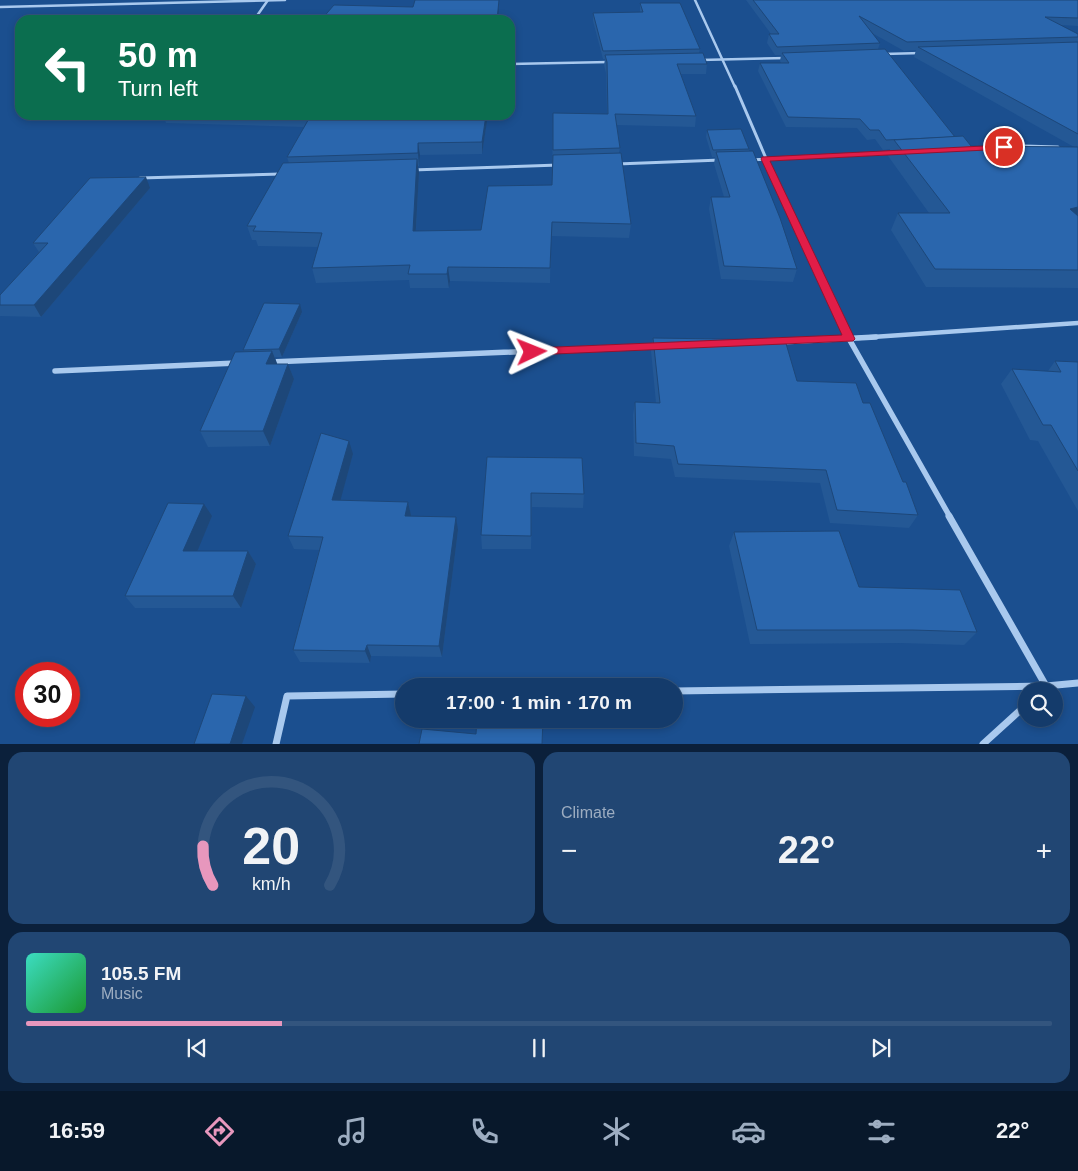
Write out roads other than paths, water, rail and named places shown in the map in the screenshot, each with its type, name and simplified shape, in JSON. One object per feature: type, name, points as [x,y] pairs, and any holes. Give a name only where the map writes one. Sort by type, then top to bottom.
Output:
[{"type":"street","points":[[258,15],[268,0]]},
{"type":"street","points":[[0,7],[285,0]]},
{"type":"street","points":[[695,0],[724,60],[765,159],[849,339],[1040,682]]},
{"type":"street","points":[[881,54],[930,53]]},
{"type":"street","points":[[695,60],[793,57]]},
{"type":"street","points":[[515,64],[617,62]]},
{"type":"street","points":[[1014,147],[1060,147]]},
{"type":"street","points":[[745,160],[904,152]]},
{"type":"street","points":[[615,164],[725,160]]},
{"type":"street","points":[[406,170],[566,165]]},
{"type":"street","points":[[137,178],[286,174]]},
{"type":"street","points":[[770,342],[849,339],[1078,323]]},
{"type":"street","points":[[264,362],[661,346]]},
{"type":"street","points":[[55,370],[244,363]]},
{"type":"street","points":[[1063,686],[1078,683]]},
{"type":"street","points":[[683,691],[1018,689]]},
{"type":"street","points":[[276,744],[287,696],[395,694]]},
{"type":"street","points":[[983,744],[1018,711]]}]
